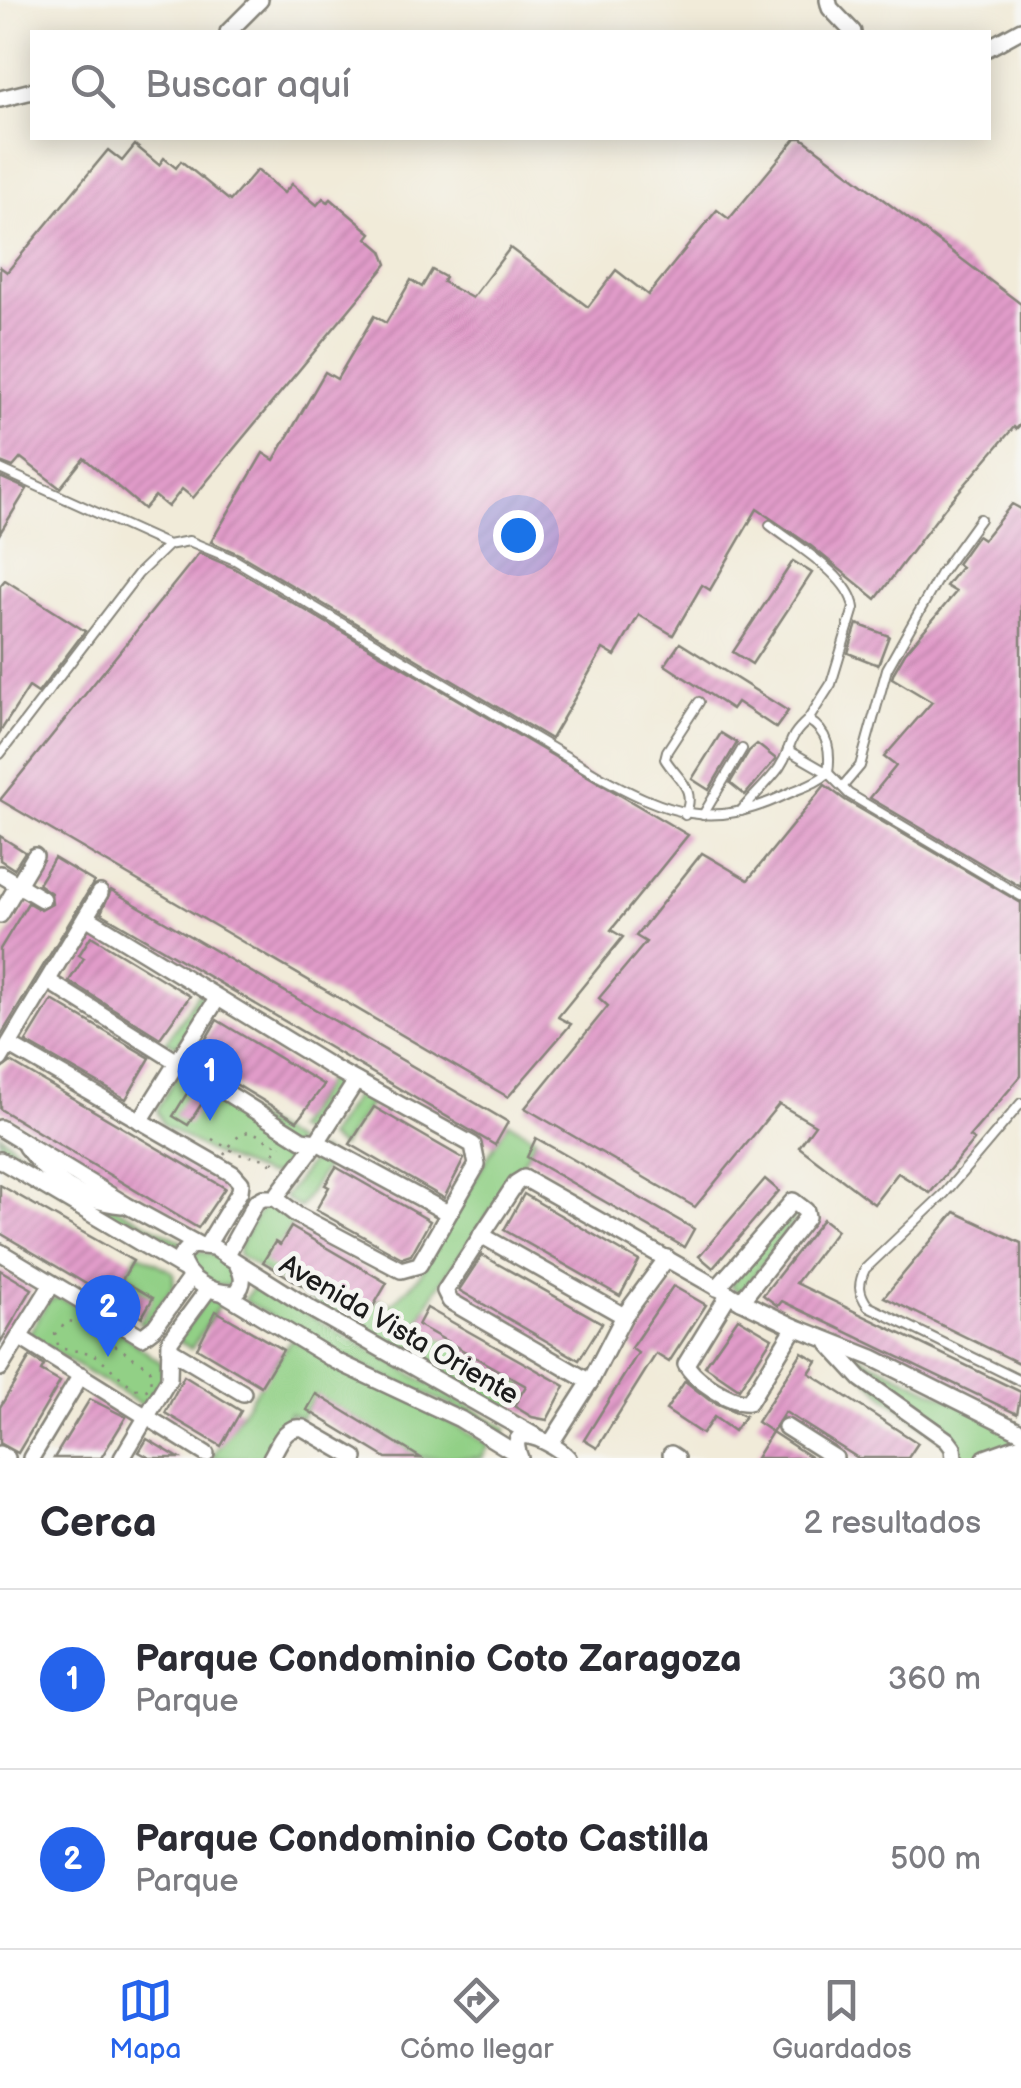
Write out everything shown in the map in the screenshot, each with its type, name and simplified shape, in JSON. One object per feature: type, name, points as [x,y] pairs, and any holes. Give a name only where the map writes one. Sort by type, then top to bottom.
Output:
[{"type":"street","points":[[230,30],[260,0]]},
{"type":"street","points":[[828,0],[830,8],[851,30]]},
{"type":"street","points":[[991,46],[1021,30]]},
{"type":"street","points":[[0,99],[30,92]]},
{"type":"street","points":[[0,916],[35,856]]},
{"type":"street","points":[[0,874],[42,899]]},
{"type":"street","points":[[0,1252],[138,1336],[147,1335],[187,1272],[182,1256],[186,1249],[203,1245],[240,1191],[241,1183],[234,1174],[5,1052],[100,893]]},
{"type":"street","points":[[86,918],[202,986],[217,1000],[472,1145],[477,1165],[419,1265],[401,1270],[297,1215],[275,1198],[256,1202],[232,1261]]},
{"type":"street","points":[[48,981],[302,1140],[318,1142],[448,1213]]},
{"type":"street","points":[[140,1121],[217,1000]]},
{"type":"street","points":[[275,1198],[318,1142],[356,1081]]},
{"type":"street","name":"Avenida Vista Oriente","points":[[0,1128],[126,1205],[551,1443],[568,1458]]},
{"type":"street","name":"Avenida Vista Oriente","points":[[0,1160],[336,1361],[446,1412],[518,1456]]},
{"type":"street","points":[[590,1382],[450,1301],[445,1292],[516,1183],[524,1178],[729,1295],[794,1327],[872,1358],[1021,1432]]},
{"type":"street","points":[[729,1295],[807,1216],[806,1210],[793,1201],[729,1295],[686,1364],[691,1372],[738,1402],[749,1402],[794,1327]]},
{"type":"street","points":[[482,1235],[624,1316]]},
{"type":"street","points":[[551,1443],[590,1382],[624,1316],[667,1258]]},
{"type":"street","name":"Avenida Vista Oriente","points":[[217,1291],[236,1293],[241,1288],[243,1280],[232,1261]]},
{"type":"street","points":[[0,1368],[52,1284]]},
{"type":"street","points":[[122,1458],[169,1378],[170,1341],[217,1291]]},
{"type":"street","points":[[19,1337],[206,1454]]},
{"type":"street","points":[[822,1338],[861,1379],[946,1440],[954,1458]]},
{"type":"street","points":[[171,1350],[243,1393]]},
{"type":"street","points":[[31,1458],[81,1375]]},
{"type":"street","points":[[271,1458],[294,1426],[355,1458]]},
{"type":"street","points":[[786,1427],[835,1458]]},
{"type":"street","name":"Avenida Vista Oriente","points":[[518,1456],[518,1442],[525,1436],[535,1436]]},
{"type":"street","points":[[985,1458],[1021,1444]]},
{"type":"street","points":[[0,1454],[7,1458]]},
{"type":"lane","points":[[0,468],[168,545]]},
{"type":"lane","points":[[843,786],[860,766],[887,669],[941,572],[980,519]]},
{"type":"lane","points":[[740,812],[772,776],[793,734],[808,720],[831,684],[854,608],[853,596],[840,580],[770,526]]},
{"type":"lane","points":[[0,754],[138,574],[168,545],[189,541],[224,555],[599,776],[686,815],[716,818],[818,782],[828,773],[829,745],[808,720]]},
{"type":"lane","points":[[686,815],[691,802],[689,790],[666,759],[667,751],[699,702]]},
{"type":"lane","points":[[703,815],[742,750]]},
{"type":"lane","points":[[788,750],[828,773],[848,794],[1021,896]]},
{"type":"lane","points":[[1021,1103],[945,1193],[865,1269],[860,1294],[868,1306],[1021,1380]]},
{"type":"path","points":[[218,1165],[240,1134],[256,1132],[272,1144],[286,1140],[273,1154],[275,1168]]},
{"type":"path","points":[[212,1139],[238,1154],[266,1160],[289,1179]]},
{"type":"path","points":[[111,1319],[108,1333],[112,1342],[150,1368],[150,1380],[144,1387],[128,1386],[99,1356],[65,1349],[56,1343],[55,1334],[68,1320],[100,1328],[111,1319]]},
{"type":"green space","points":[[198,993],[205,998],[201,1011],[177,1046],[166,1042]]},
{"type":"green space","points":[[182,1074],[296,1143],[278,1174],[266,1175],[209,1152],[163,1125],[157,1110],[176,1077]]},
{"type":"green space","points":[[331,1074],[340,1079],[345,1091],[314,1135],[294,1129]]},
{"type":"green space","points":[[362,1091],[374,1098],[341,1147],[327,1138]]},
{"type":"green space","points":[[508,1122],[536,1138],[519,1170],[435,1291],[418,1324],[526,1386],[507,1413],[238,1255],[240,1244],[261,1209],[273,1205],[295,1219],[282,1243],[391,1305],[419,1277]]},
{"type":"green space","points":[[0,1134],[38,1168],[182,1242],[175,1257],[2,1153]]},
{"type":"green space","points":[[320,1150],[332,1157],[300,1208],[284,1198]]},
{"type":"green space","points":[[789,1210],[797,1214],[791,1225],[741,1293],[730,1286]]},
{"type":"green space","points":[[193,1251],[220,1258],[236,1280],[232,1285],[219,1285],[205,1279],[190,1264],[188,1258]]},
{"type":"green space","points":[[138,1253],[173,1272],[174,1286],[142,1324],[139,1322],[152,1298],[122,1280]]},
{"type":"green space","points":[[255,1284],[506,1428],[503,1441],[456,1408],[350,1360],[244,1300]]},
{"type":"green space","points":[[58,1297],[102,1319],[161,1363],[164,1376],[145,1407],[28,1336],[48,1301]]},
{"type":"green space","points":[[211,1299],[220,1304],[191,1349],[178,1340],[205,1301]]},
{"type":"green space","points":[[291,1339],[417,1403],[489,1445],[482,1458],[421,1458],[316,1395],[301,1418],[290,1413],[265,1458],[211,1458]]},
{"type":"green space","points":[[829,1342],[1021,1433],[1021,1443],[980,1458],[954,1458],[953,1447],[887,1398]]},
{"type":"building","points":[[794,140],[805,140],[1021,304],[1021,424],[1014,427],[944,509],[876,599],[811,546],[757,509],[710,590],[702,585],[673,635],[639,615],[615,656],[603,649],[551,739],[239,554],[211,542],[263,453],[274,460],[325,372],[337,379],[374,316],[386,323],[411,280],[422,287],[432,270],[445,277],[443,282],[472,298],[510,248],[588,307],[616,270],[648,295],[717,210],[729,219]]},
{"type":"building","points":[[135,145],[159,165],[164,158],[176,168],[181,161],[230,201],[257,170],[284,193],[292,184],[317,205],[323,198],[328,202],[331,199],[371,233],[367,238],[382,251],[387,264],[193,498],[182,489],[168,507],[155,496],[144,509],[84,458],[60,488],[21,458],[13,467],[0,462],[0,267],[7,272],[108,150],[122,161]]},
{"type":"building","points":[[0,477],[27,489],[0,533]]},
{"type":"building","points":[[1012,504],[1021,509],[1021,887],[870,798],[896,766],[884,757],[932,702],[892,678],[894,672],[956,592],[946,586],[961,567],[957,564],[977,536],[983,540]]},
{"type":"building","points":[[199,553],[232,567],[688,835],[611,930],[623,937],[558,1017],[571,1024],[508,1097],[0,800]]},
{"type":"building","points":[[793,561],[812,573],[752,664],[733,652]]},
{"type":"building","points":[[5,580],[85,631],[38,693],[29,687],[0,732],[0,586]]},
{"type":"building","points":[[857,624],[889,636],[878,665],[848,653]]},
{"type":"building","points":[[680,643],[788,711],[776,728],[737,702],[732,709],[665,665]]},
{"type":"building","points":[[721,733],[737,743],[709,790],[692,779]]},
{"type":"building","points":[[757,744],[776,759],[745,795],[730,783]]},
{"type":"building","points":[[825,785],[1021,903],[1021,1076],[969,1137],[974,1140],[930,1193],[898,1173],[874,1204],[799,1147],[815,1125],[779,1104],[695,1207],[525,1108],[608,1006],[599,998],[646,942],[636,936],[702,853],[748,880]]},
{"type":"building","points":[[0,836],[25,852],[14,869],[0,860]]},
{"type":"building","points":[[54,858],[94,882],[0,1037],[0,949],[28,903],[41,910],[52,904],[51,893],[38,884]]},
{"type":"building","points":[[111,890],[508,1122],[495,1145],[101,913]]},
{"type":"building","points":[[91,936],[190,996],[160,1038],[69,981],[84,958],[79,955]]},
{"type":"building","points":[[52,1000],[150,1058],[126,1099],[26,1042]]},
{"type":"building","points":[[217,1020],[324,1085],[297,1121],[194,1059]]},
{"type":"building","points":[[11,1062],[225,1188],[198,1228],[0,1109],[0,1070]]},
{"type":"building","points":[[189,1090],[204,1100],[188,1125],[173,1116]]},
{"type":"building","points":[[374,1107],[464,1159],[444,1198],[350,1144]]},
{"type":"building","points":[[536,1138],[694,1229],[684,1247],[527,1157]]},
{"type":"building","points":[[336,1167],[430,1221],[411,1255],[402,1258],[316,1210]]},
{"type":"building","points":[[765,1179],[779,1191],[713,1268],[699,1256]]},
{"type":"building","points":[[0,1185],[133,1261],[122,1280],[153,1298],[142,1317],[0,1233]]},
{"type":"building","points":[[524,1194],[639,1261],[620,1296],[504,1230]]},
{"type":"building","points":[[955,1212],[1021,1243],[1021,1364],[884,1297]]},
{"type":"building","points":[[823,1219],[837,1230],[796,1283],[1021,1392],[1017,1414],[782,1301],[778,1306],[763,1295]]},
{"type":"building","points":[[291,1227],[387,1283],[364,1322],[263,1262],[275,1242],[280,1245]]},
{"type":"building","points":[[482,1255],[602,1323],[579,1360],[459,1290]]},
{"type":"building","points":[[0,1270],[32,1289],[0,1343]]},
{"type":"building","points":[[673,1286],[706,1305],[669,1362],[656,1354],[597,1448],[584,1440],[638,1353],[631,1348]]},
{"type":"building","points":[[427,1308],[565,1386],[547,1420],[532,1417],[514,1406],[526,1386],[418,1325]]},
{"type":"building","points":[[216,1311],[283,1350],[261,1386],[197,1348]]},
{"type":"building","points":[[738,1318],[772,1338],[739,1389],[705,1366]]},
{"type":"building","points":[[802,1352],[817,1361],[809,1373],[918,1443],[908,1458],[858,1458],[785,1412],[772,1432],[757,1422]]},
{"type":"building","points":[[30,1357],[44,1366],[41,1371],[60,1382],[18,1453],[0,1443],[0,1407]]},
{"type":"building","points":[[184,1376],[241,1411],[221,1446],[165,1413]]},
{"type":"building","points":[[685,1381],[709,1400],[745,1416],[734,1431],[714,1417],[702,1434],[666,1410]]},
{"type":"building","points":[[316,1394],[421,1458],[386,1458],[307,1410]]},
{"type":"building","points":[[90,1399],[126,1417],[101,1458],[54,1458]]},
{"type":"building","points":[[772,1432],[812,1458],[756,1458]]},
{"type":"building","points":[[147,1439],[179,1458],[150,1458],[139,1452]]},
{"type":"place","name":"Parque Condominio Coto Zaragoza","points":[[210,1121]]},
{"type":"place","name":"Parque Condominio Coto Castilla","points":[[108,1357]]}]
